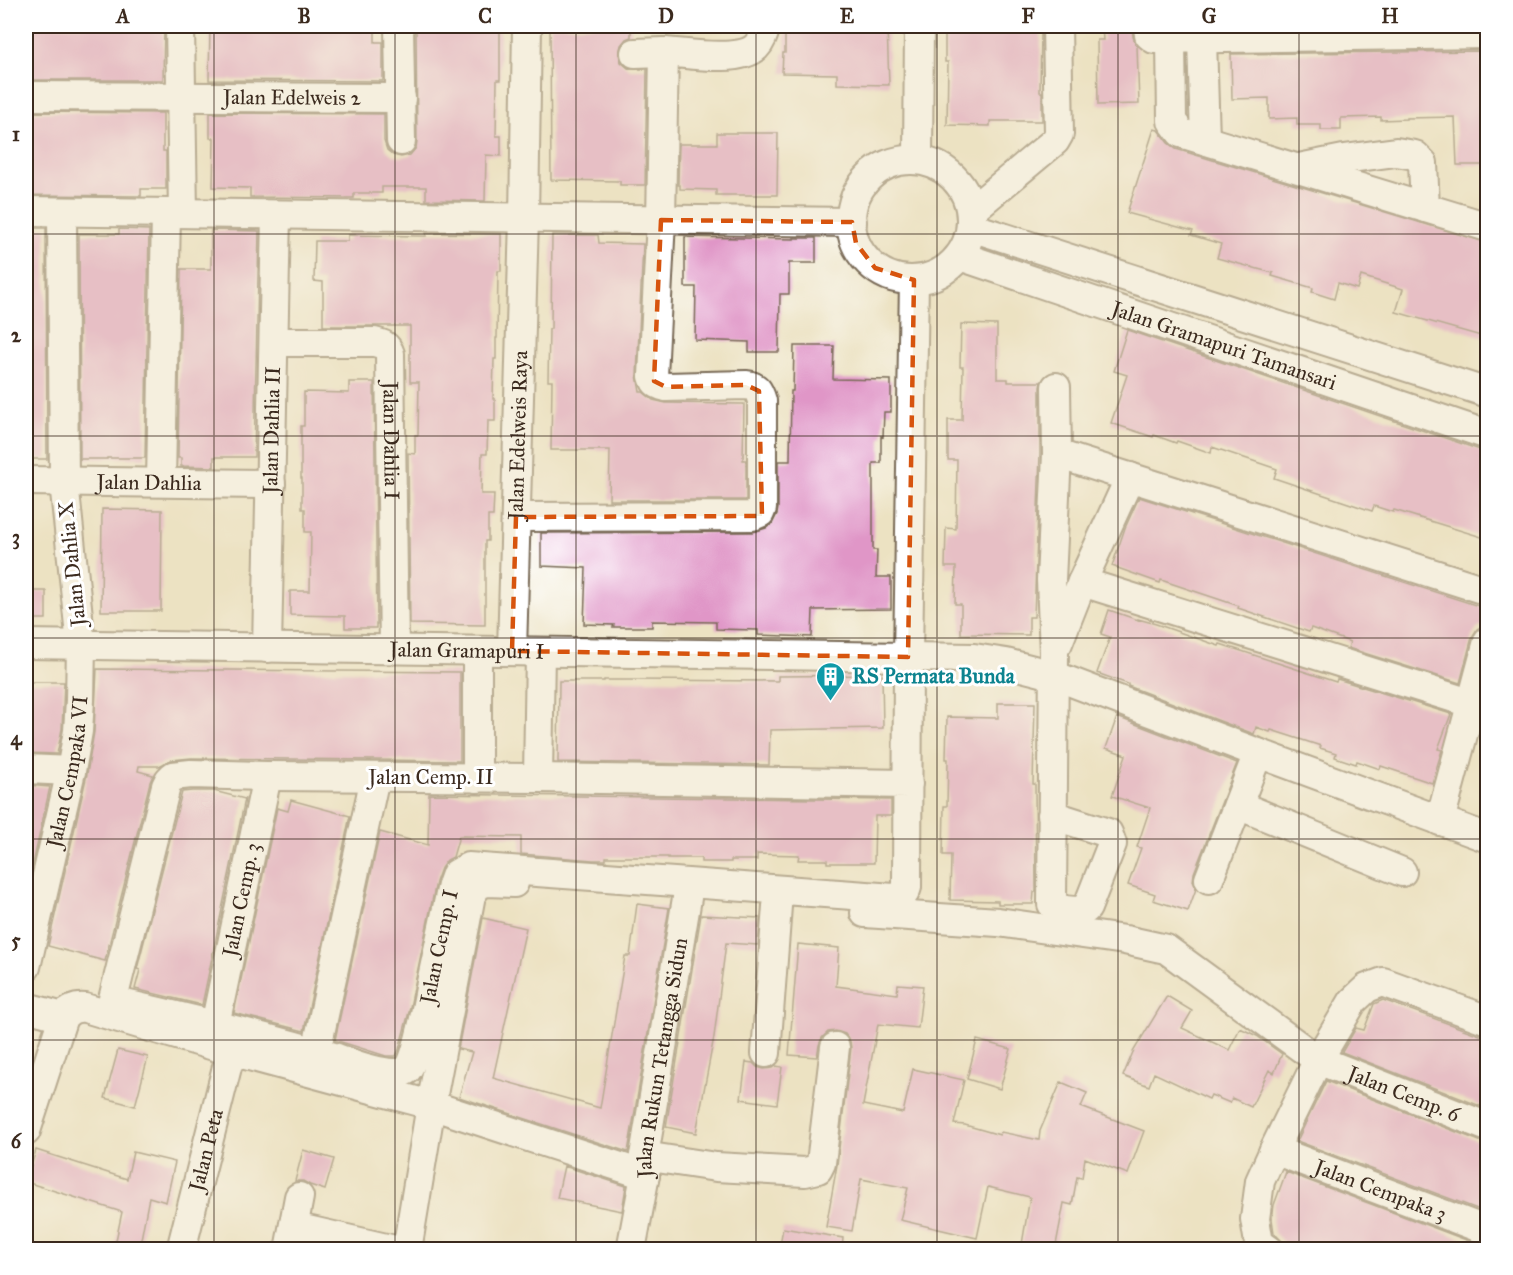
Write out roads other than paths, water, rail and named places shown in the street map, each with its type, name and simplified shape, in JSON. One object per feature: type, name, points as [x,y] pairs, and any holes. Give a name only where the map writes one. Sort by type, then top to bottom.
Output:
[{"type":"street","points":[[161,482],[181,98],[180,26]]},
{"type":"street","points":[[399,26],[400,141]]},
{"type":"street","name":"Jalan Edelweis Raya","points":[[512,651],[527,26]]},
{"type":"street","points":[[635,53],[664,52],[718,56],[744,54],[757,47],[764,36],[766,26]]},
{"type":"street","points":[[918,160],[919,26]]},
{"type":"street","points":[[971,219],[1055,141],[1059,134],[1058,26]]},
{"type":"street","points":[[1488,34],[1202,39],[1159,32],[1172,121],[1181,133],[1488,227]]},
{"type":"street","points":[[1202,39],[1205,140]]},
{"type":"street","points":[[516,518],[753,516],[760,513],[762,401],[759,391],[754,386],[746,385],[666,387],[654,381],[661,220],[664,52]]},
{"type":"street","name":"Jalan Edelweis 2","points":[[26,96],[401,98]]},
{"type":"street","points":[[1297,168],[1396,152],[1415,155],[1423,164],[1425,208]]},
{"type":"street","points":[[903,160],[918,160],[934,164],[948,172],[959,183],[967,196],[971,219],[967,242],[960,256],[949,267],[935,275],[904,280],[889,276],[875,268],[864,257],[851,229],[851,213],[855,197],[874,173],[903,160]]},
{"type":"street","points":[[26,211],[852,222]]},
{"type":"street","name":"Jalan Dahlia X","points":[[62,212],[64,482],[81,645]]},
{"type":"street","name":"Jalan Dahlia II","points":[[267,648],[276,215]]},
{"type":"street","name":"Jalan Gramapuri Tamansari","points":[[971,219],[1488,393]]},
{"type":"street","name":"Jalan Gramapuri Tamansari","points":[[960,256],[1488,435]]},
{"type":"street","points":[[908,784],[914,280]]},
{"type":"street","name":"Jalan Dahlia I","points":[[274,342],[374,342],[383,344],[390,354],[394,650]]},
{"type":"street","points":[[1053,816],[1051,580],[1057,454],[1056,387]]},
{"type":"street","points":[[1057,454],[1488,591]]},
{"type":"street","points":[[1053,664],[1082,582],[1130,477]]},
{"type":"street","name":"Jalan Dahlia","points":[[26,481],[271,484]]},
{"type":"street","points":[[1082,582],[1470,703]]},
{"type":"street","points":[[1440,821],[1488,641]]},
{"type":"street","name":"Jalan Gramapuri I","points":[[26,644],[974,658],[1006,663],[1053,664],[1258,753],[1488,838]]},
{"type":"street","name":"Jalan Cempaka VI","points":[[26,967],[72,771],[78,731],[81,645]]},
{"type":"street","points":[[477,651],[477,778]]},
{"type":"street","points":[[538,778],[540,652]]},
{"type":"street","points":[[1209,879],[1258,753]]},
{"type":"street","points":[[26,769],[72,771]]},
{"type":"street","name":"Jalan Cemp. II","points":[[115,987],[166,786],[169,780],[178,775],[908,784]]},
{"type":"street","name":"Jalan Cemp. 3","points":[[215,1025],[267,777]]},
{"type":"street","points":[[316,1052],[375,777]]},
{"type":"street","name":"Jalan Cemp. I","points":[[115,987],[113,999],[116,1002],[215,1025],[374,1070],[403,1072],[408,1069],[420,1036],[452,885],[456,874],[468,867],[894,898],[906,892],[907,887],[908,784]]},
{"type":"street","points":[[1238,805],[1402,872]]},
{"type":"street","name":"Jalan Cemp. 6","points":[[406,1250],[471,895],[478,885],[487,882],[498,881],[777,906],[998,922],[1125,940],[1166,950],[1318,1060],[1488,1127]]},
{"type":"street","name":"Jalan Rukun Tetangga Sidun","points":[[63,1017],[71,1009],[85,1008],[231,1052],[431,1105],[644,1166],[687,898]]},
{"type":"street","points":[[766,1053],[777,906]]},
{"type":"street","points":[[1269,1250],[1259,1243],[1255,1219],[1260,1181],[1318,1060],[1353,1001],[1367,988],[1383,982],[1488,1020]]},
{"type":"street","points":[[26,1007],[63,1017],[26,1131]]},
{"type":"street","points":[[631,1250],[644,1166],[806,1172],[818,1169],[821,1163],[835,1047]]},
{"type":"street","name":"Jalan Peta","points":[[183,1249],[231,1052]]},
{"type":"street","name":"Jalan Cempaka 3","points":[[1274,1150],[1488,1231]]},
{"type":"street","points":[[299,1197],[291,1238],[395,1250]]},
{"type":"place","name":"RS Permata Bunda","points":[[831,702]]}]
